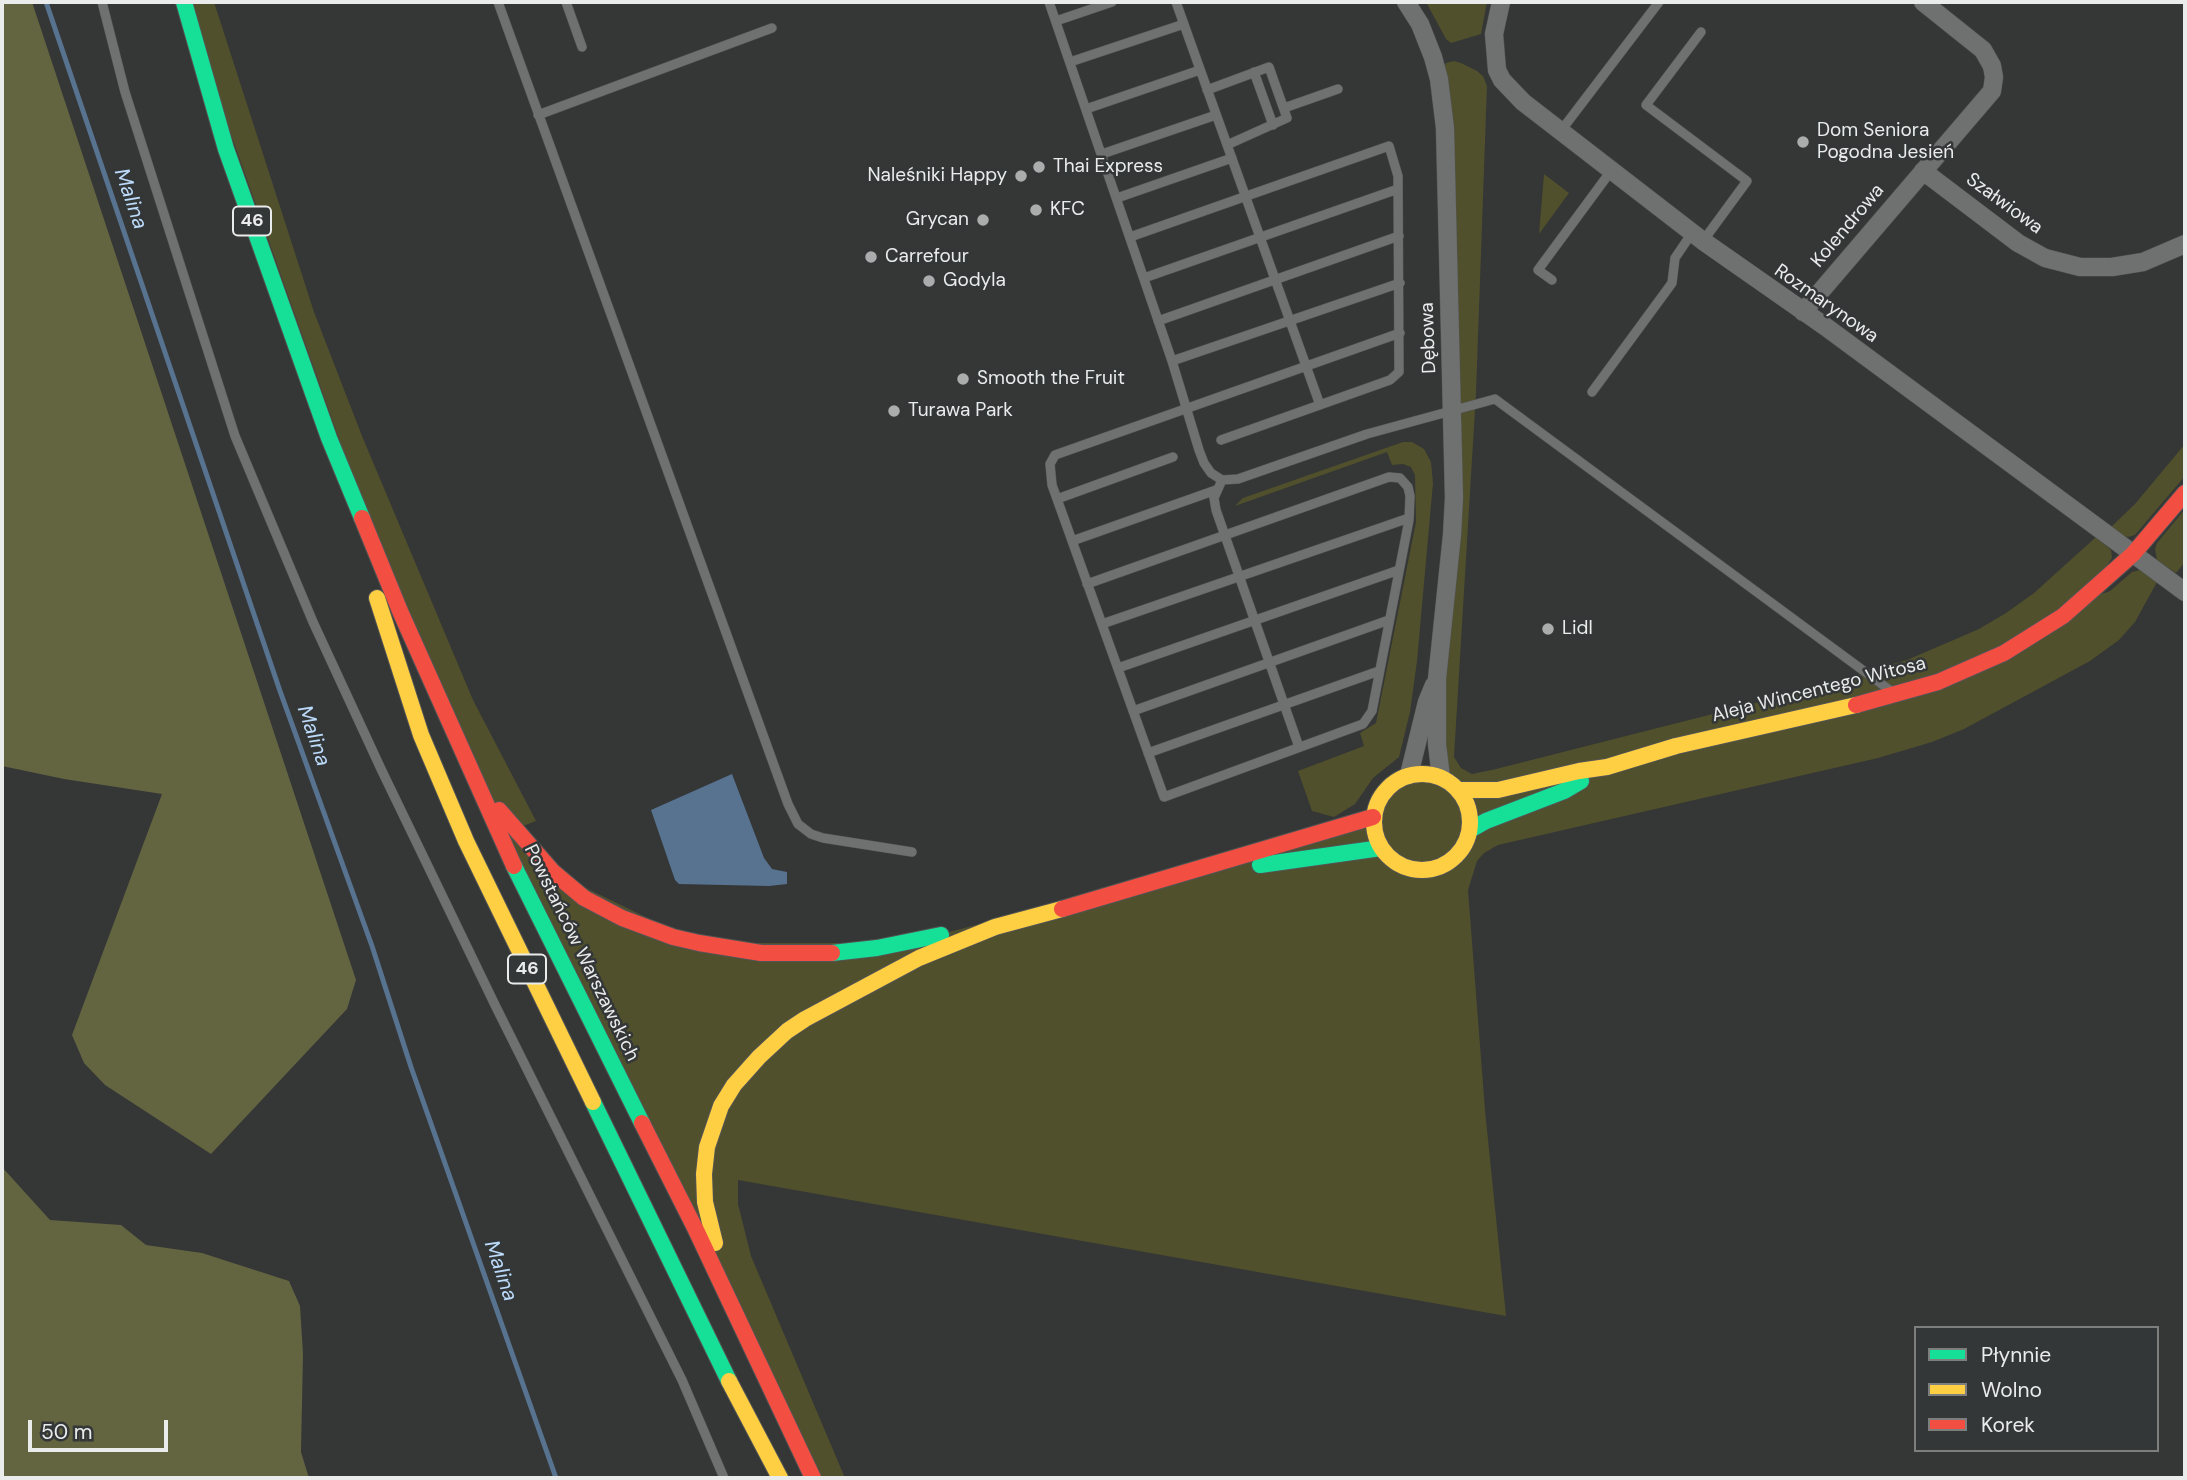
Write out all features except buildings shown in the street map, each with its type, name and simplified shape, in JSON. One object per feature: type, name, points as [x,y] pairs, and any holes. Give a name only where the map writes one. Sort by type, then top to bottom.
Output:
[{"type":"main road","name":"Powstańców Warszawskich","points":[[184,2],[226,149],[329,438],[400,611],[550,942],[696,1230],[813,1478]]},
{"type":"main road","name":"Powstańców Warszawskich","points":[[329,438],[402,681],[421,735],[466,841],[725,1372],[780,1478]]},
{"type":"main road","name":"Aleja Wincentego Witosa","points":[[1458,790],[1498,790],[1607,767],[1676,747],[1896,695],[1980,665],[2024,642],[2072,609],[2133,554],[2185,493]]},
{"type":"main road","name":"Aleja Wincentego Witosa","points":[[1470,830],[1486,821],[1564,791],[1607,767]]},
{"type":"main road","points":[[1409,775],[1441,777],[1458,790],[1468,809],[1470,830],[1465,844],[1457,856],[1432,870],[1402,867],[1390,859],[1376,838],[1373,817],[1377,803],[1384,790],[1409,775]]},
{"type":"main road","points":[[473,777],[553,872],[584,898],[622,918],[673,936],[761,953],[822,954],[877,948],[995,927]]},
{"type":"main road","points":[[765,1373],[719,1258],[707,1213],[704,1166],[711,1131],[721,1106],[734,1085],[758,1057],[787,1031],[850,993],[919,958],[995,927],[1373,817]]},
{"type":"main road","points":[[1198,870],[1241,868],[1381,848]]},
{"type":"street","name":"Dębowa","points":[[1406,2],[1420,24],[1433,57],[1443,106],[1452,410],[1452,534],[1437,679],[1437,744],[1441,777]]},
{"type":"street","name":"Rozmarynowa","points":[[1501,2],[1494,40],[1497,70],[1502,80],[1523,102],[1698,237],[2185,592]]},
{"type":"street","name":"Kolendrowa","points":[[1803,312],[1992,91],[1992,66],[1980,46],[1923,2]]},
{"type":"street","name":"Szałwiowa","points":[[1923,171],[2018,243],[2045,258],[2080,267],[2112,267],[2143,262],[2185,244]]},
{"type":"street","name":"Dębowa","points":[[1409,775],[1427,702],[1437,679]]},
{"type":"lane","points":[[102,2],[125,92],[235,436],[313,622],[496,1007],[682,1380],[724,1478]]},
{"type":"lane","points":[[498,2],[788,804],[798,824],[811,834],[912,852]]},
{"type":"lane","points":[[566,2],[582,47]]},
{"type":"lane","points":[[1049,2],[1172,361],[1204,463],[1211,473],[1222,480],[1238,479],[1367,434],[1495,399],[1896,695]]},
{"type":"lane","points":[[1056,21],[1112,2]]},
{"type":"lane","points":[[1176,2],[1320,405]]},
{"type":"lane","points":[[1560,132],[1658,2]]},
{"type":"lane","points":[[1070,62],[1184,24]]},
{"type":"lane","points":[[538,115],[772,27]]},
{"type":"lane","points":[[1592,392],[1672,284],[1675,258],[1698,237],[1747,181],[1646,105],[1701,32]]},
{"type":"lane","points":[[1207,90],[1269,67],[1284,108],[1287,118],[1227,145]]},
{"type":"lane","points":[[1086,109],[1200,69]]},
{"type":"lane","points":[[1254,72],[1273,125]]},
{"type":"lane","points":[[1284,108],[1338,89]]},
{"type":"lane","points":[[1102,154],[1216,115]]},
{"type":"lane","points":[[1130,237],[1389,146],[1396,167],[1398,189],[1400,366],[1395,377],[1221,440]]},
{"type":"lane","points":[[1117,198],[1232,158]]},
{"type":"lane","points":[[1552,281],[1538,270],[1611,171]]},
{"type":"lane","points":[[1144,278],[1398,189]]},
{"type":"lane","points":[[1158,321],[1399,236]]},
{"type":"lane","points":[[1172,361],[1400,283]]},
{"type":"lane","points":[[1087,584],[1395,476],[1401,478],[1408,487],[1409,518],[1371,711],[1363,724],[1164,797],[1087,584],[1057,499],[1050,473],[1051,460],[1055,455],[1185,407],[1400,332]]},
{"type":"lane","points":[[1057,499],[1173,457]]},
{"type":"lane","points":[[1222,480],[1214,498],[1223,536],[1299,747]]},
{"type":"lane","points":[[1072,541],[1216,490]]},
{"type":"lane","points":[[1102,624],[1409,518]]},
{"type":"lane","points":[[1118,668],[1399,570]]},
{"type":"lane","points":[[1133,711],[1389,620]]},
{"type":"lane","points":[[1148,753],[1379,671]]},
{"type":"shaded area","points":[[184,2],[214,2],[314,312],[362,436],[473,700],[536,821],[515,829],[553,872],[699,943],[909,943],[1373,817],[1385,790],[1396,781],[1409,775],[1441,777],[1452,535],[1439,79],[1446,63],[1454,61],[1477,71],[1483,76],[1487,86],[1476,393],[1454,757],[1461,768],[1472,774],[1496,769],[1760,702],[1907,660],[1979,629],[2006,613],[2034,593],[2096,537],[2111,550],[2112,558],[2082,601],[2110,591],[2132,572],[2140,570],[2157,582],[2135,622],[2119,640],[2090,661],[1964,729],[1932,742],[1878,758],[1498,845],[1484,853],[1477,861],[1468,890],[1485,1110],[1506,1316],[738,1180],[738,1204],[751,1256],[845,1478],[813,1478],[400,611]]},
{"type":"shaded area","points":[[1426,2],[1487,2],[1481,34],[1451,43],[1446,39]]},
{"type":"shaded area","points":[[1544,174],[1569,193],[1539,234]]},
{"type":"shaded area","points":[[1403,442],[1412,442],[1424,449],[1431,462],[1433,483],[1410,712],[1399,757],[1373,778],[1355,804],[1334,817],[1312,811],[1298,771],[1364,746],[1360,733],[1376,723],[1416,522],[1415,475],[1411,467],[1403,464],[1392,465],[1387,452],[1235,506],[1243,498]]},
{"type":"shaded area","points":[[2185,444],[2185,476],[2135,535],[2121,535],[2111,527],[2135,504]]},
{"type":"shaded area","points":[[2185,509],[2185,562],[2176,573],[2157,560],[2155,549]]},
{"type":"green space","points":[[2,2],[32,2],[356,980],[347,1009],[211,1154],[105,1085],[84,1063],[72,1035],[162,794],[64,779],[2,766]]},
{"type":"green space","points":[[2,1167],[50,1220],[121,1225],[146,1245],[202,1253],[289,1281],[300,1306],[303,1354],[301,1452],[309,1478],[2,1478]]},
{"type":"water","points":[[732,774],[764,858],[772,869],[787,872],[787,884],[679,884],[675,880],[651,810]]},
{"type":"waterway","name":"Malina","points":[[46,2],[280,691],[372,946],[411,1067],[556,1478]]},
{"type":"traffic: fast","points":[[184,2],[226,149],[329,438],[362,518]]},
{"type":"traffic: fast","points":[[1470,830],[1486,821],[1564,791],[1581,781]]},
{"type":"traffic: fast","points":[[1260,865],[1381,848]]},
{"type":"traffic: fast","points":[[514,866],[642,1123]]},
{"type":"traffic: fast","points":[[832,953],[877,948],[941,935]]},
{"type":"traffic: fast","points":[[593,1102],[729,1381]]},
{"type":"traffic: slow","points":[[377,598],[421,735],[466,841],[593,1102]]},
{"type":"traffic: slow","points":[[1458,790],[1498,790],[1607,767],[1676,746],[1856,705]]},
{"type":"traffic: slow","points":[[1422,774],[1441,777],[1456,788],[1467,803],[1470,822],[1467,841],[1456,856],[1441,867],[1422,870],[1403,867],[1388,856],[1377,841],[1374,822],[1377,803],[1388,788],[1403,777],[1422,774]]},
{"type":"traffic: slow","points":[[715,1243],[705,1202],[707,1147],[721,1106],[734,1085],[759,1057],[787,1031],[805,1019],[919,958],[995,927],[1062,909]]},
{"type":"traffic: slow","points":[[729,1381],[780,1478]]},
{"type":"traffic: jam","points":[[1856,705],[1938,682],[2004,653],[2063,616],[2133,554],[2185,493]]},
{"type":"traffic: jam","points":[[362,518],[400,611],[514,866]]},
{"type":"traffic: jam","points":[[499,810],[553,872],[584,898],[622,918],[673,937],[699,943],[761,953],[832,953]]},
{"type":"traffic: jam","points":[[1062,909],[1373,817]]},
{"type":"traffic: jam","points":[[642,1123],[696,1230],[813,1478]]},
{"type":"place","name":"Dom Seniora Pogodna Jesień","points":[[1803,142]]},
{"type":"place","name":"Thai Express","points":[[1039,167]]},
{"type":"place","name":"Naleśniki Happy","points":[[1021,176]]},
{"type":"place","name":"KFC","points":[[1036,210]]},
{"type":"place","name":"Grycan","points":[[983,220]]},
{"type":"place","name":"Carrefour","points":[[871,257]]},
{"type":"place","name":"Godyla","points":[[929,281]]},
{"type":"place","name":"Smooth the Fruit","points":[[963,379]]},
{"type":"place","name":"Turawa Park","points":[[894,411]]},
{"type":"place","name":"Lidl","points":[[1548,629]]}]
